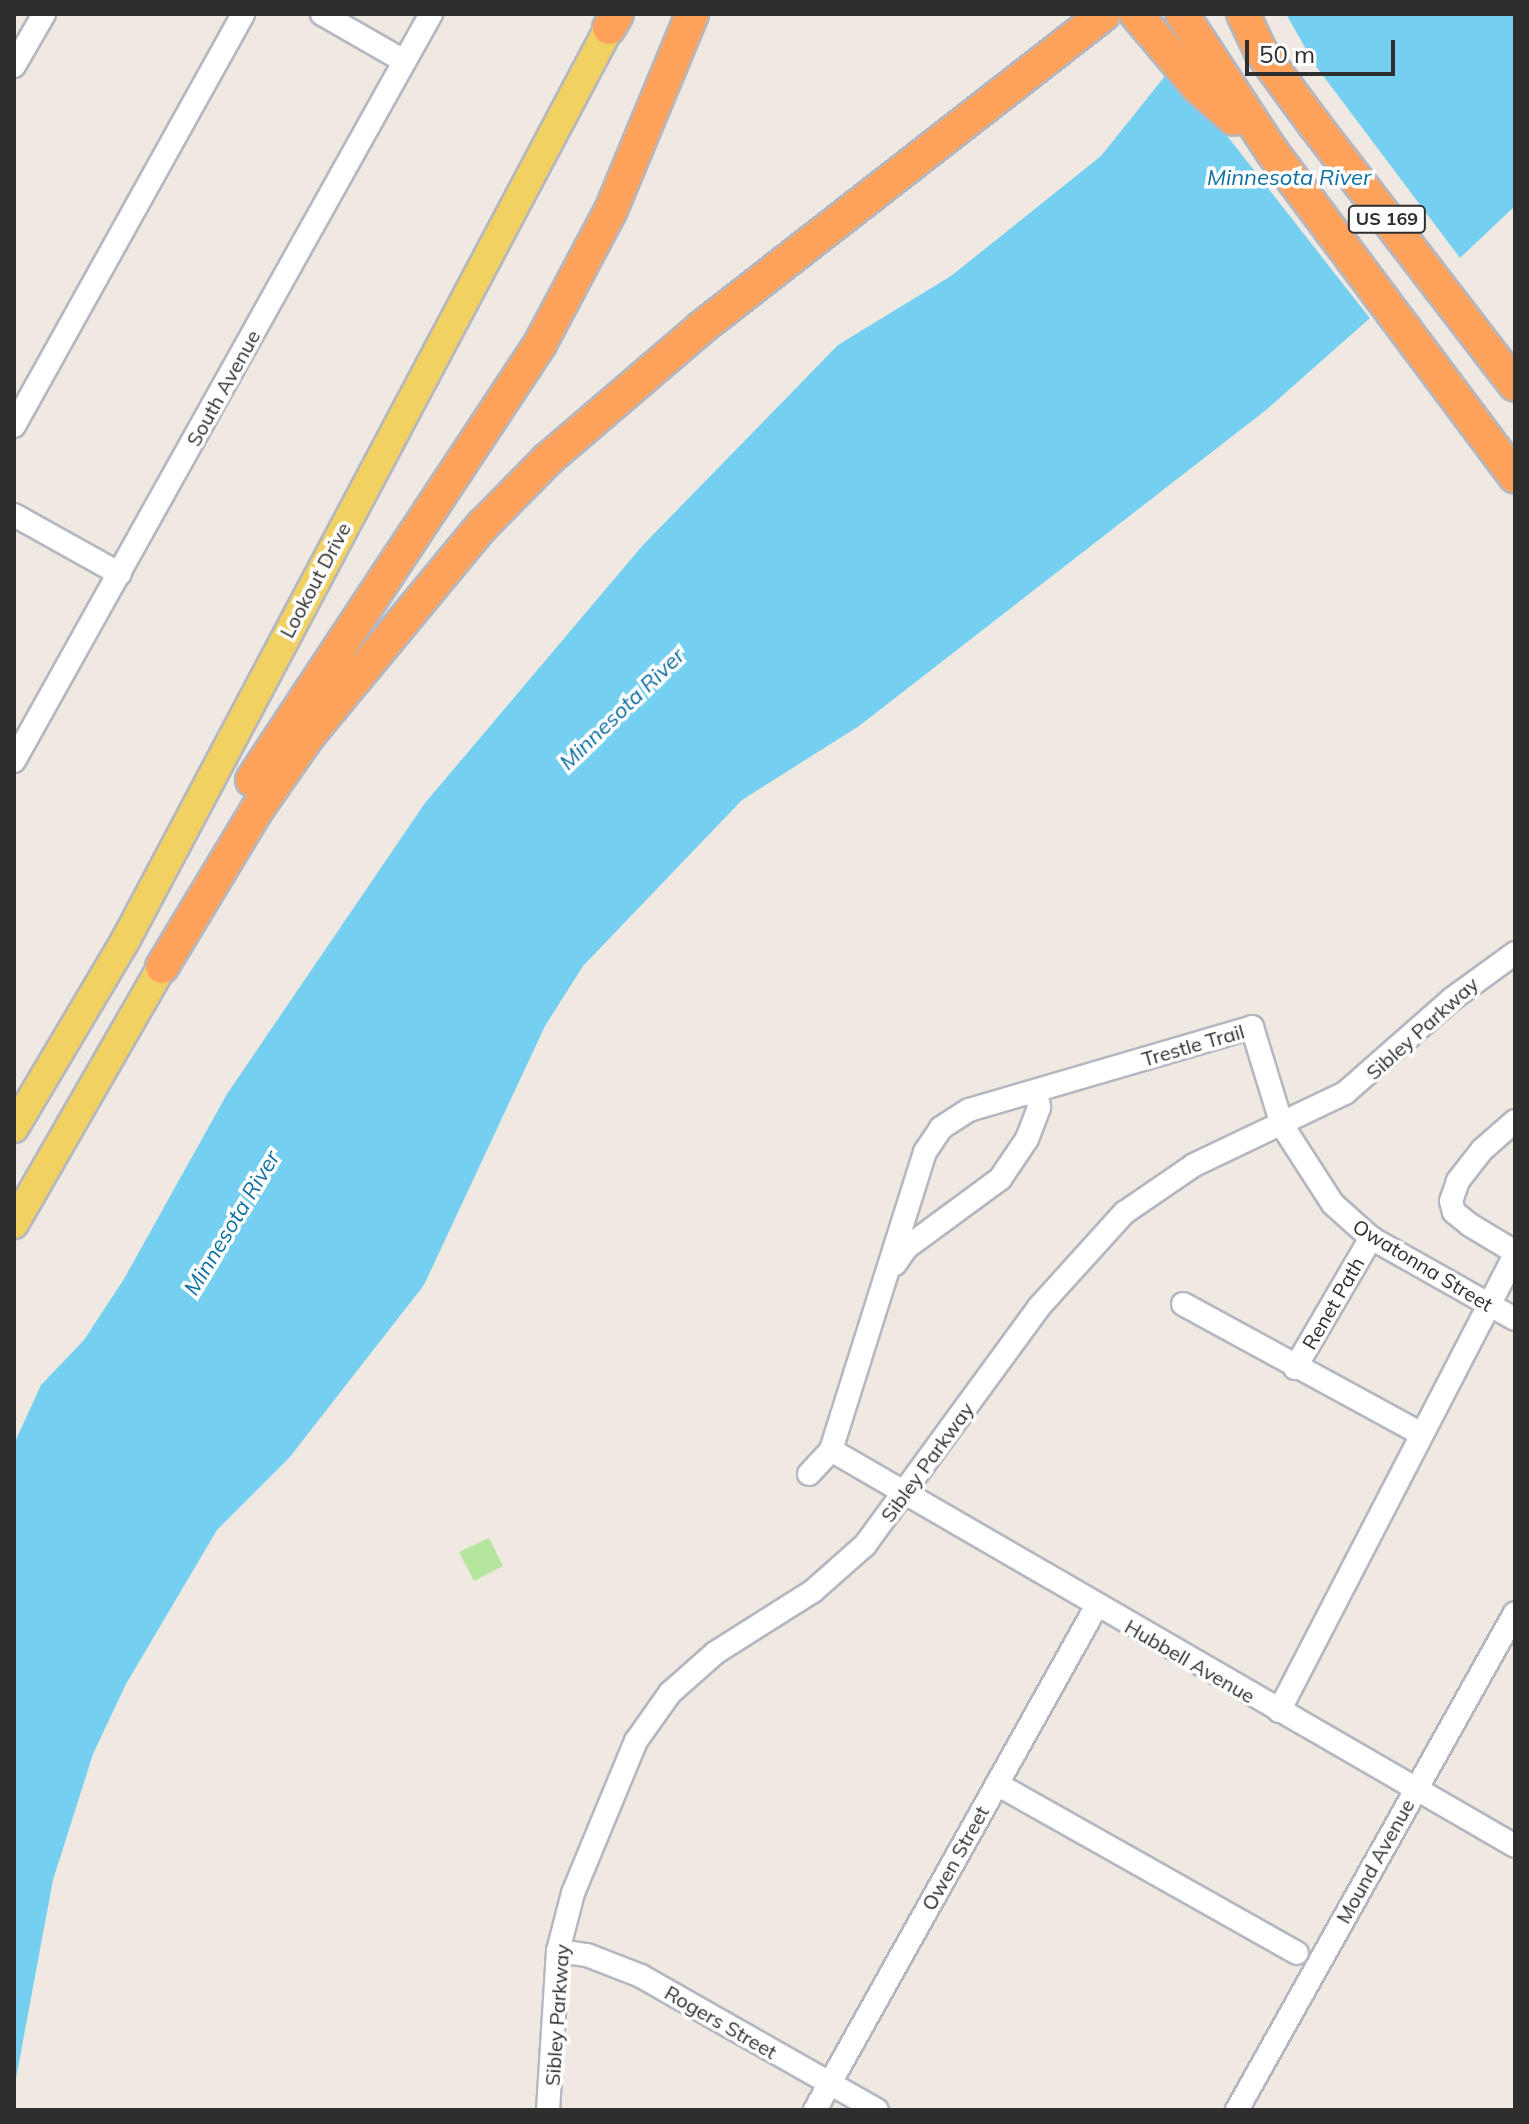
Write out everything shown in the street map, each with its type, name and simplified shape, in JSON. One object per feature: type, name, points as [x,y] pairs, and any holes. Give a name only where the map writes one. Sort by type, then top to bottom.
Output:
[{"type":"highway","points":[[162,967],[236,807],[547,332],[611,210],[692,14]]},
{"type":"highway","points":[[162,967],[309,735],[424,591],[525,482],[702,327],[1104,14]]},
{"type":"highway","points":[[1136,14],[1198,87],[1273,153]]},
{"type":"highway","name":"US 169","points":[[1182,14],[1273,153],[1515,477]]},
{"type":"highway","name":"US 169","points":[[1243,14],[1261,52],[1515,385]]},
{"type":"highway","points":[[1250,14],[1261,52]]},
{"type":"main road","name":"Lookout Drive","points":[[14,1128],[124,943],[614,19]]},
{"type":"main road","points":[[14,1224],[162,967]]},
{"type":"street","points":[[14,66],[44,14]]},
{"type":"street","points":[[14,426],[243,14]]},
{"type":"street","points":[[322,14],[404,61]]},
{"type":"street","name":"South Avenue","points":[[14,761],[431,14]]},
{"type":"street","points":[[14,515],[120,574]]},
{"type":"street","name":"Sibley Parkway","points":[[548,2110],[558,1951],[573,1893],[636,1741],[653,1714],[691,1671],[838,1571],[905,1493],[1039,1307],[1124,1213],[1194,1165],[1282,1125],[1371,1075],[1452,999],[1515,953]]},
{"type":"street","name":"Trestle Trail","points":[[831,1450],[925,1152],[941,1128],[969,1110],[1252,1027],[1282,1125]]},
{"type":"street","name":"Trestle Trail","points":[[887,1275],[906,1248],[1000,1179],[1027,1139],[1039,1107],[1036,1091]]},
{"type":"street","points":[[1279,1711],[1486,1303],[1515,1253],[1462,1219],[1451,1201],[1458,1181],[1482,1150],[1515,1121]]},
{"type":"street","name":"Owatonna Street","points":[[1282,1125],[1333,1204],[1371,1238],[1486,1303],[1513,1313]]},
{"type":"street","name":"Renet Path","points":[[1295,1368],[1371,1238]]},
{"type":"street","name":"Renet Path","points":[[1183,1304],[1295,1368],[1420,1433]]},
{"type":"street","points":[[809,1474],[831,1450]]},
{"type":"street","name":"Hubbell Avenue","points":[[831,1450],[869,1469],[1096,1607],[1515,1846]]},
{"type":"street","name":"Owen Street","points":[[815,2110],[1096,1607]]},
{"type":"street","name":"Mound Avenue","points":[[1237,2110],[1515,1613]]},
{"type":"street","points":[[997,1784],[1297,1953]]},
{"type":"street","name":"Rogers Street","points":[[558,1951],[587,1955],[641,1976],[877,2110]]},
{"type":"green space","points":[[489,1538],[503,1566],[474,1581],[459,1552]]},
{"type":"water","name":"Minnesota River","points":[[1234,14],[1515,14],[1515,206],[1443,274],[1370,318],[1266,410],[859,726],[742,800],[583,966],[545,1026],[424,1285],[289,1458],[217,1530],[126,1684],[93,1754],[53,1880],[14,2089],[14,1444],[41,1385],[84,1340],[124,1279],[227,1094],[425,803],[643,545],[838,345],[951,276],[1101,156],[1173,66]]},
{"type":"pier","points":[[1228,14],[1286,14],[1315,65],[1463,262],[1446,278],[1372,321],[1170,63]]}]
